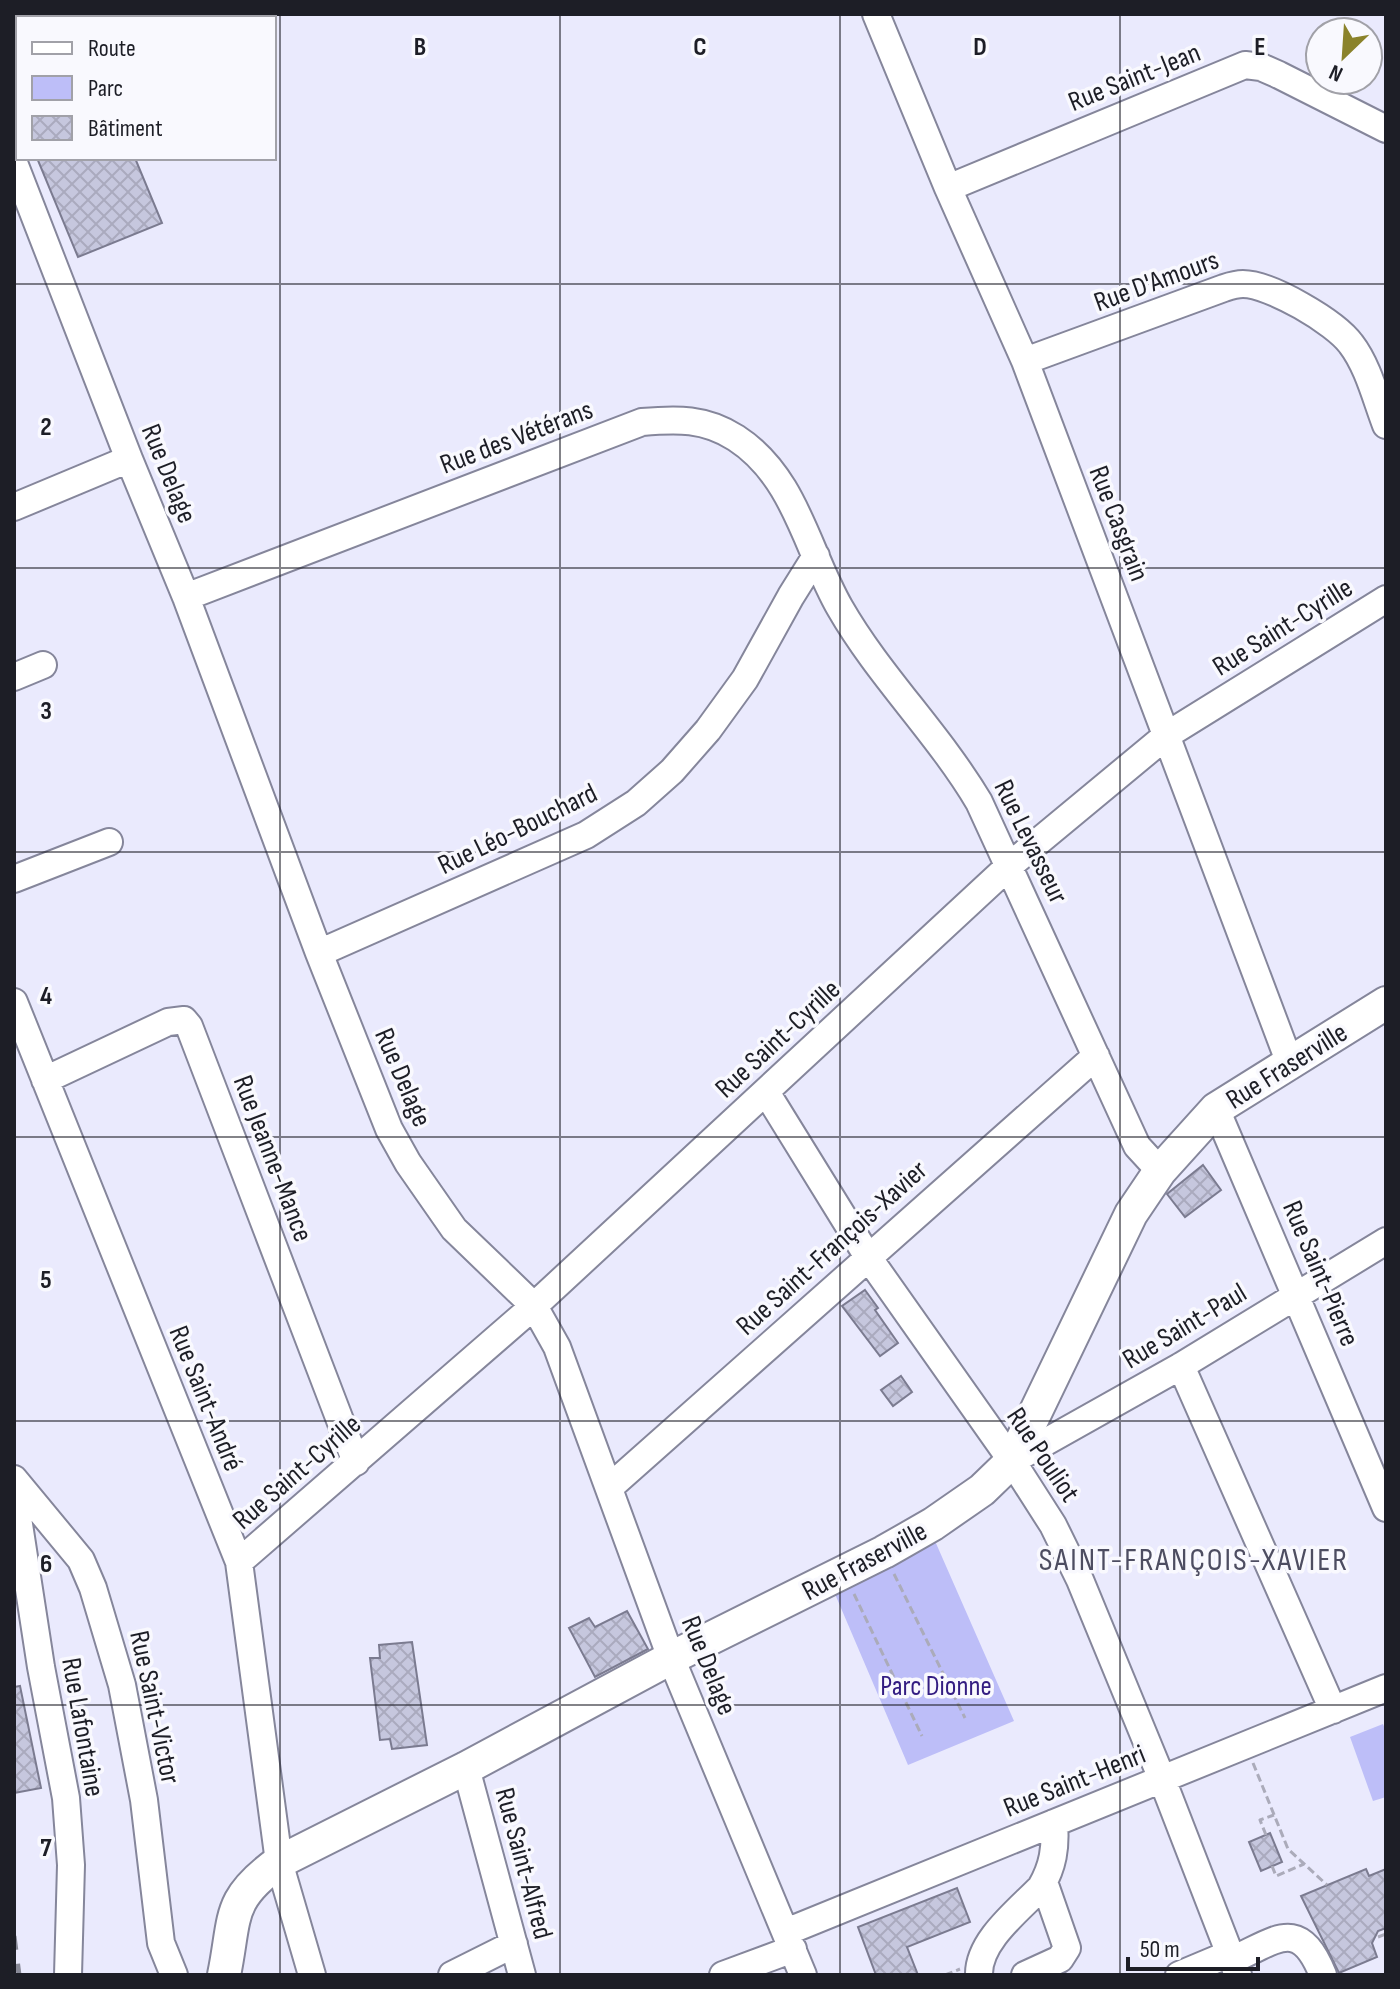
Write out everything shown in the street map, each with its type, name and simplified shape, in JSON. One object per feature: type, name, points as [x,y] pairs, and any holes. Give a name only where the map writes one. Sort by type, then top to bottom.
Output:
[{"type":"main road","name":"Rue Fraserville","points":[[224,1975],[240,1899],[258,1877],[279,1862],[466,1768],[671,1658],[884,1552],[933,1524],[982,1490],[1012,1461],[1131,1214],[1188,1137],[1216,1109],[1386,1003]]},
{"type":"street","name":"Rue Casgrain","points":[[876,14],[948,188],[1025,361],[1289,1061]]},
{"type":"street","name":"Rue Saint-Jean","points":[[948,188],[1245,65],[1261,67],[1279,75],[1386,129]]},
{"type":"street","name":"Rue Delage","points":[[14,163],[186,597],[319,953],[389,1129],[408,1163],[454,1229],[534,1306],[557,1347],[671,1658],[803,1975]]},
{"type":"street","name":"Rue D'Amours","points":[[1025,361],[1224,288],[1242,284],[1255,286],[1311,311],[1336,328],[1352,345],[1386,425]]},
{"type":"street","name":"Rue des Vétérans","points":[[186,597],[642,422],[681,419],[710,426],[737,439],[763,462],[790,497],[816,556]]},
{"type":"street","points":[[14,507],[129,459]]},
{"type":"street","name":"Rue Levasseur","points":[[816,556],[840,608],[956,763],[979,802],[1137,1146],[1160,1171]]},
{"type":"street","name":"Rue Léo-Bouchard","points":[[319,953],[586,835],[636,803],[672,771],[708,730],[745,679],[816,556]]},
{"type":"street","name":"Rue Saint-Cyrille","points":[[239,1562],[534,1306],[1009,866],[1167,735],[1386,599]]},
{"type":"street","points":[[14,677],[43,665]]},
{"type":"street","points":[[14,879],[109,842]]},
{"type":"street","name":"Rue Saint-André","points":[[14,1002],[239,1562],[279,1862],[312,1975]]},
{"type":"street","name":"Rue Jeanne-Mance","points":[[45,1080],[168,1022],[184,1020],[189,1026],[356,1462]]},
{"type":"street","name":"Rue Saint-François-Xavier","points":[[610,1487],[1096,1056]]},
{"type":"street","name":"Rue Pouliot","points":[[766,1092],[868,1257],[1012,1461],[1053,1525],[1080,1580],[1162,1779],[1233,1963]]},
{"type":"street","name":"Rue Saint-Pierre","points":[[1216,1109],[1386,1508]]},
{"type":"street","name":"Rue Saint-Paul","points":[[1012,1461],[1181,1366],[1386,1241]]},
{"type":"street","points":[[1181,1366],[1333,1710]]},
{"type":"street","name":"Rue Saint-Victor","points":[[14,1479],[81,1560],[93,1588],[122,1685],[144,1800],[161,1943],[174,1975]]},
{"type":"street","name":"Rue Lafontaine","points":[[14,1492],[41,1667],[66,1798],[71,1865],[68,1975]]},
{"type":"street","name":"Rue Saint-Henri","points":[[723,1975],[789,1941],[1054,1823],[1386,1688]]},
{"type":"street","name":"Rue Saint-Alfred","points":[[466,1768],[522,1975]]},
{"type":"street","points":[[979,1975],[981,1960],[991,1942],[1044,1882],[1055,1853],[1054,1823]]},
{"type":"street","points":[[1025,1975],[1060,1959],[1067,1948],[1044,1882]]},
{"type":"street","points":[[1179,1975],[1233,1963],[1280,1939],[1294,1938],[1311,1949],[1323,1975]]},
{"type":"street","points":[[452,1975],[514,1944]]},
{"type":"path","points":[[884,1552],[965,1718]]},
{"type":"path","points":[[843,1572],[922,1736]]},
{"type":"path","points":[[1245,1745],[1288,1849],[1327,1885]]},
{"type":"path","points":[[1266,1835],[1260,1820],[1274,1815]]},
{"type":"path","points":[[1272,1866],[1276,1876],[1304,1864]]},
{"type":"path","points":[[1378,1937],[1386,1934]]},
{"type":"green space","name":"Parc Dionne","points":[[935,1541],[1014,1721],[908,1765],[835,1594]]},
{"type":"green space","points":[[1383,1724],[1386,1731],[1386,1797],[1373,1801],[1350,1737]]},
{"type":"building","points":[[38,160],[136,160],[162,223],[78,257]]},
{"type":"building","points":[[1203,1165],[1221,1190],[1185,1217],[1167,1194]]},
{"type":"building","points":[[865,1290],[898,1343],[880,1356],[842,1306]]},
{"type":"building","points":[[901,1376],[912,1392],[893,1406],[881,1390]]},
{"type":"building","points":[[627,1611],[648,1649],[595,1677],[569,1628],[589,1618],[595,1627]]},
{"type":"building","points":[[412,1642],[427,1745],[392,1749],[390,1739],[380,1740],[370,1658],[380,1658],[379,1645]]},
{"type":"building","points":[[20,1686],[41,1788],[14,1793],[14,1687]]},
{"type":"building","points":[[1270,1833],[1282,1862],[1261,1871],[1249,1842]]},
{"type":"building","points":[[1366,1869],[1369,1876],[1386,1869],[1386,1928],[1378,1931],[1372,1943],[1377,1957],[1339,1973],[1301,1896]]},
{"type":"building","points":[[957,1888],[970,1922],[907,1947],[918,1975],[876,1975],[858,1927]]},
{"type":"railway","points":[[14,1936],[19,1975]]},
{"type":"district","name":"SAINT-FRANÇOIS-XAVIER","points":[[1194,1559]]}]
